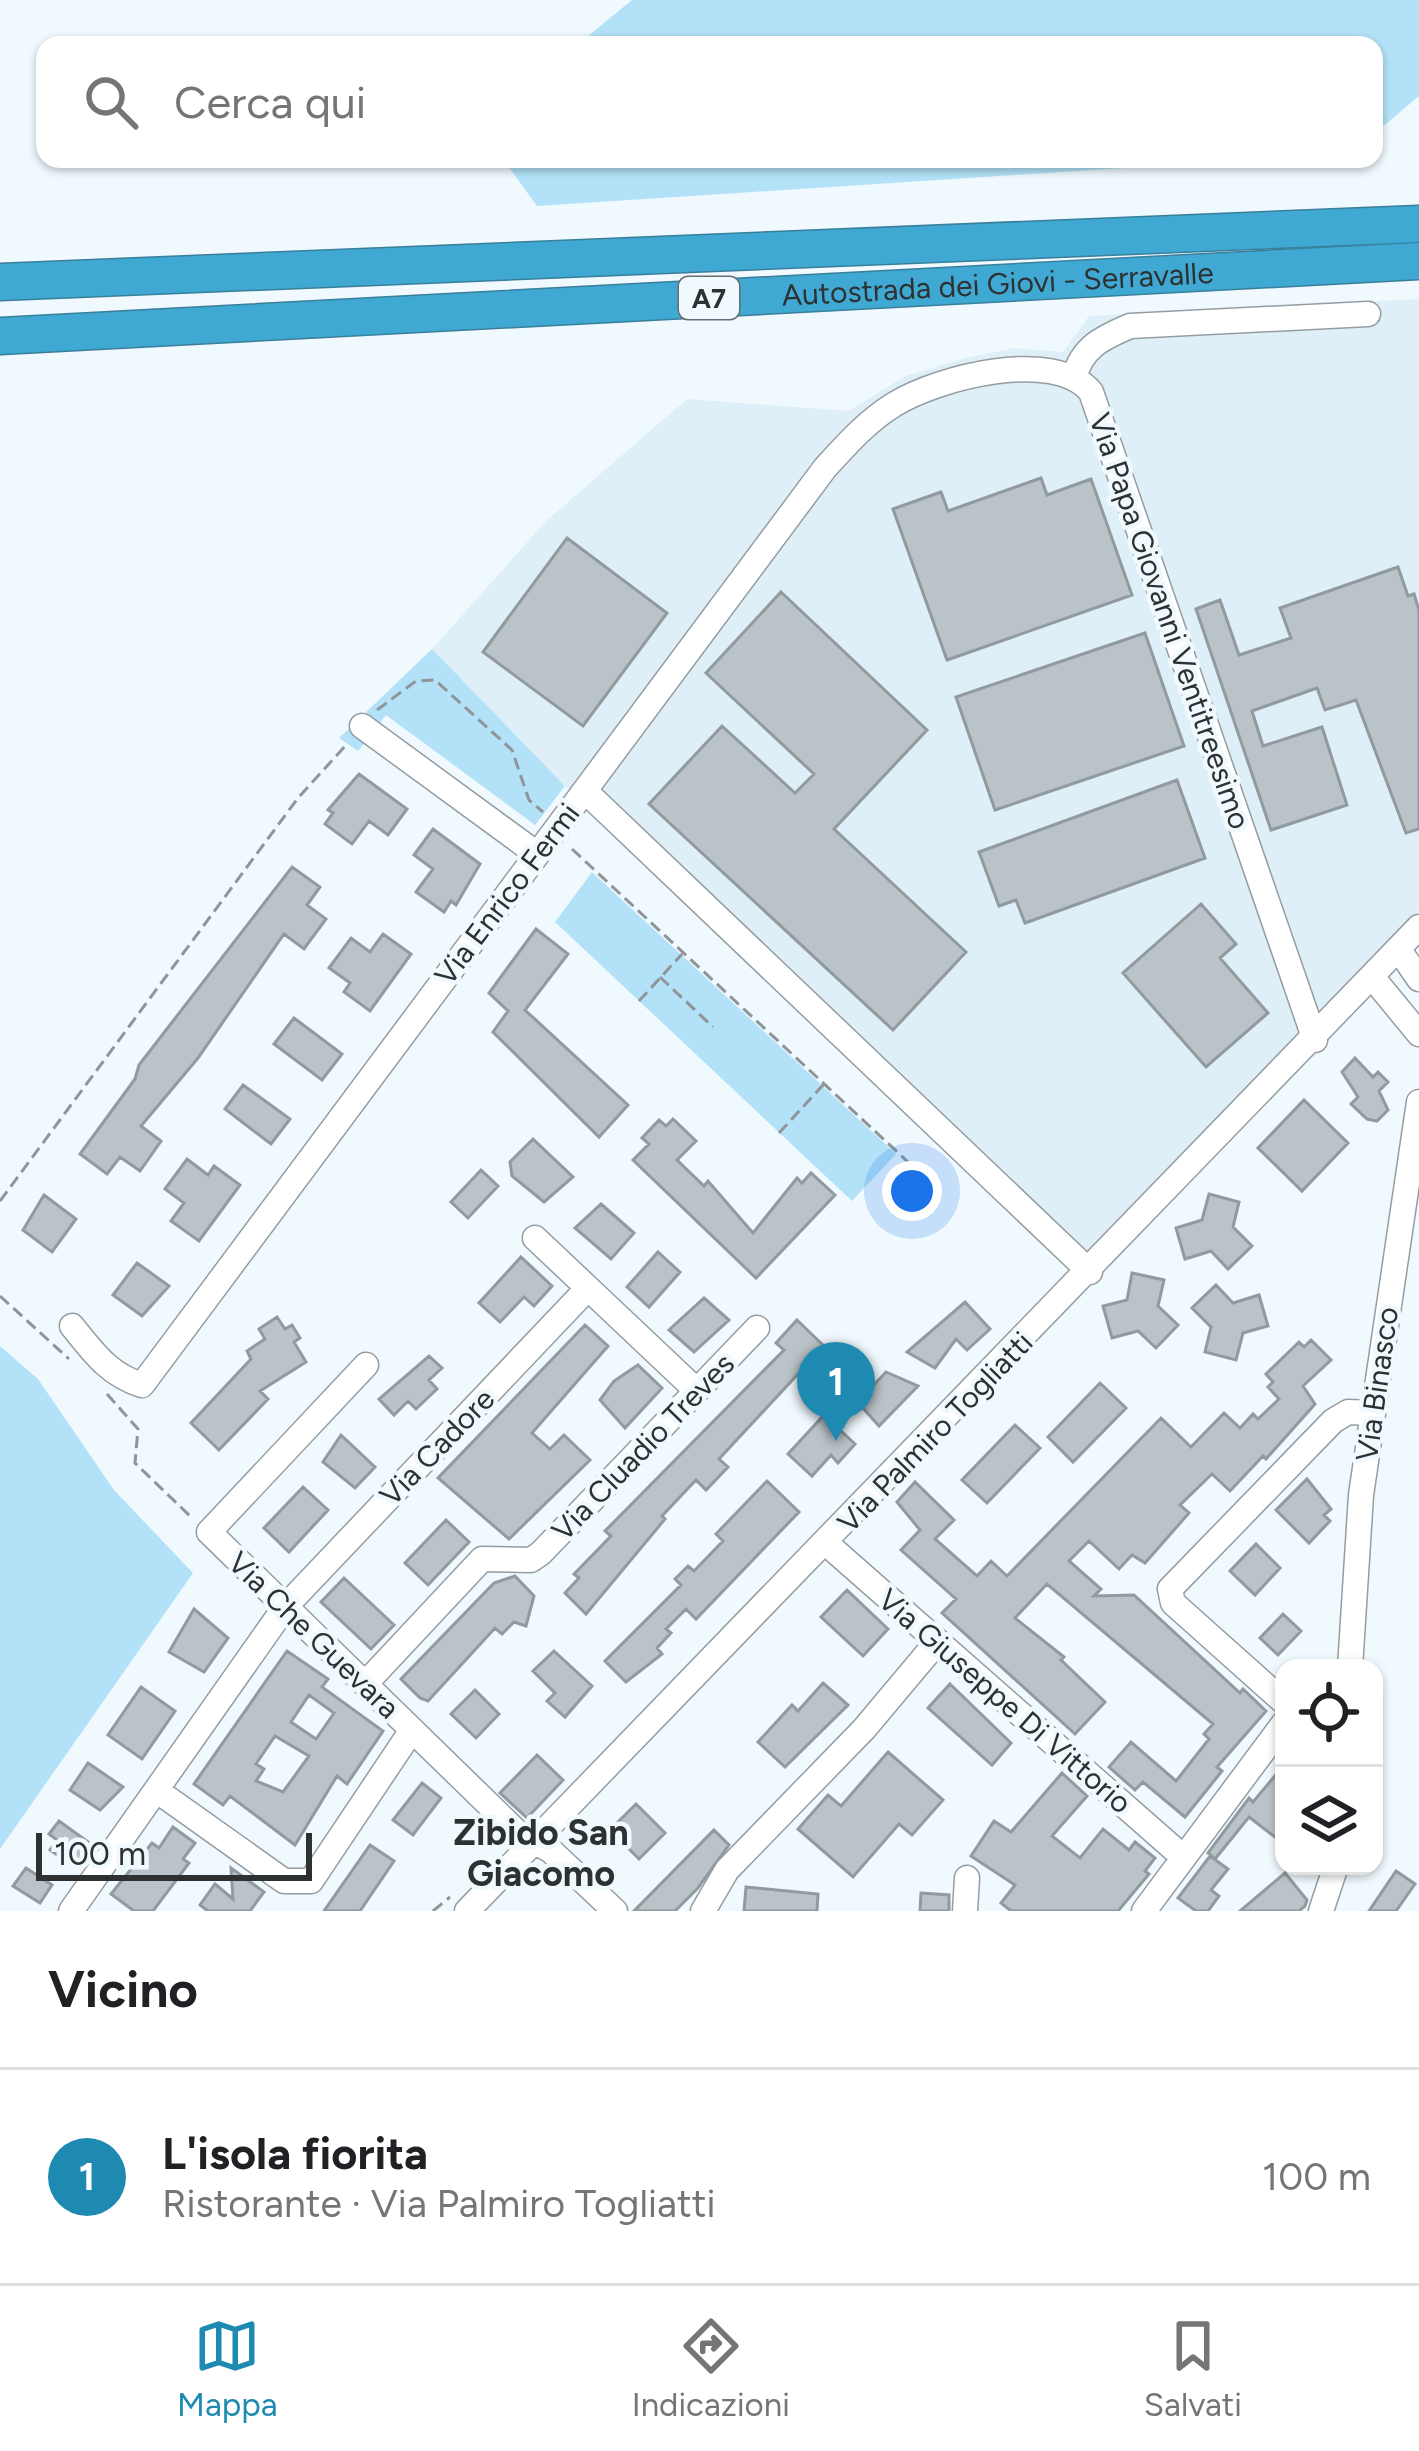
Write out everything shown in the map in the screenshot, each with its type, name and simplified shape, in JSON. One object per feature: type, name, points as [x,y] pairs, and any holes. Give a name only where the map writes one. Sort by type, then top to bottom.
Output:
[{"type":"highway","name":"Autostrada dei Giovi - Serravalle","points":[[0,282],[1419,224]]},
{"type":"highway","name":"Autostrada dei Giovi - Serravalle","points":[[0,336],[1419,261]]},
{"type":"street","points":[[1074,378],[1079,360],[1097,340],[1130,326],[1368,314]]},
{"type":"street","name":"Via Papa Giovanni Ventitreesimo","points":[[584,790],[791,512],[864,425],[916,394],[974,375],[1010,369],[1074,378],[1095,401],[1315,1040]]},
{"type":"street","points":[[362,726],[537,854]]},
{"type":"street","name":"Via Enrico Fermi","points":[[72,1326],[103,1365],[119,1378],[142,1384],[584,790],[1090,1272]]},
{"type":"street","name":"Via Palmiro Togliatti","points":[[467,1911],[1315,1040],[1419,927]]},
{"type":"street","points":[[1399,950],[1419,979]]},
{"type":"street","points":[[1373,978],[1419,1034]]},
{"type":"street","name":"Via Binasco","points":[[1351,1659],[1360,1495],[1419,1102]]},
{"type":"street","points":[[535,1238],[698,1390]]},
{"type":"street","name":"Via Cadore","points":[[71,1911],[285,1606],[588,1288]]},
{"type":"street","name":"Via Cluadio Treves","points":[[365,1684],[482,1559],[531,1560],[541,1553],[757,1328]]},
{"type":"street","name":"Via Che Guevara","points":[[366,1365],[208,1532],[520,1835],[550,1850],[615,1911]]},
{"type":"street","points":[[1275,1694],[1173,1603],[1170,1589],[1333,1421],[1348,1412],[1372,1413]]},
{"type":"street","name":"Via Giuseppe Di Vittorio","points":[[827,1544],[1183,1857]]},
{"type":"street","points":[[703,1911],[727,1870],[864,1729],[937,1642]]},
{"type":"street","points":[[156,1790],[284,1881],[311,1881],[412,1730]]},
{"type":"street","points":[[1144,1911],[1275,1735]]},
{"type":"street","points":[[1321,1911],[1333,1875]]},
{"type":"street","points":[[964,1911],[967,1878]]},
{"type":"path","points":[[0,1201],[298,798],[398,691],[416,681],[435,680],[512,750],[530,800],[556,828],[908,1162]]},
{"type":"path","points":[[639,1001],[683,952]]},
{"type":"path","points":[[660,977],[712,1028]]},
{"type":"path","points":[[779,1132],[824,1084]]},
{"type":"path","points":[[0,1296],[78,1368]]},
{"type":"path","points":[[94,1382],[128,1412],[138,1430],[135,1463],[208,1532]]},
{"type":"shaded area","points":[[632,0],[1419,0],[1419,96],[1383,126],[1383,36],[588,36]]},
{"type":"shaded area","points":[[510,168],[1122,168],[537,206]]},
{"type":"shaded area","points":[[1419,299],[1419,910],[1091,1263],[565,786],[432,649],[546,521],[687,399],[849,411],[905,376],[966,358],[1014,348],[1063,352],[1089,316]]},
{"type":"shaded area","points":[[432,649],[565,786],[535,825],[386,715],[358,751],[339,738]]},
{"type":"shaded area","points":[[592,872],[896,1154],[852,1201],[555,922]]},
{"type":"shaded area","points":[[0,1346],[38,1379],[114,1490],[193,1573],[0,1849]]},
{"type":"building","points":[[1041,478],[1047,495],[1091,479],[1132,595],[947,660],[893,509],[941,492],[948,511]]},
{"type":"building","points":[[567,538],[667,613],[583,726],[483,652]]},
{"type":"building","points":[[1398,567],[1408,596],[1414,594],[1419,610],[1419,829],[1406,833],[1356,700],[1325,710],[1317,688],[1252,711],[1263,746],[1322,727],[1347,805],[1271,830],[1196,609],[1220,600],[1239,655],[1291,638],[1280,608]]},
{"type":"building","points":[[781,592],[927,730],[834,829],[966,952],[893,1030],[649,804],[722,726],[795,793],[814,774],[706,673]]},
{"type":"building","points":[[1145,633],[1184,746],[995,810],[956,697]]},
{"type":"building","points":[[359,774],[407,809],[388,835],[369,821],[352,844],[325,824],[333,813],[328,810]]},
{"type":"building","points":[[1177,780],[1205,858],[1025,923],[1016,900],[999,906],[979,852]]},
{"type":"building","points":[[433,829],[480,864],[456,905],[451,901],[444,912],[416,892],[433,869],[414,855]]},
{"type":"building","points":[[292,867],[320,887],[307,905],[326,919],[304,949],[284,934],[198,1058],[141,1126],[161,1141],[140,1171],[120,1157],[107,1174],[80,1154],[135,1079],[139,1065]]},
{"type":"building","points":[[1201,904],[1236,944],[1220,958],[1268,1013],[1206,1067],[1123,973]]},
{"type":"building","points":[[536,929],[568,954],[525,1010],[628,1105],[599,1137],[493,1032],[508,1011],[489,993]]},
{"type":"building","points":[[383,934],[411,954],[370,1011],[344,992],[350,983],[329,968],[351,938],[370,952]]},
{"type":"building","points":[[294,1018],[342,1054],[322,1080],[274,1044]]},
{"type":"building","points":[[1355,1058],[1373,1077],[1378,1072],[1388,1082],[1379,1091],[1388,1110],[1377,1121],[1367,1119],[1351,1104],[1358,1097],[1342,1072]]},
{"type":"building","points":[[243,1085],[290,1119],[271,1144],[225,1109]]},
{"type":"building","points":[[1304,1100],[1348,1143],[1302,1191],[1258,1148]]},
{"type":"building","points":[[673,1119],[696,1141],[677,1160],[704,1186],[708,1181],[753,1233],[797,1178],[802,1183],[811,1173],[835,1195],[756,1278],[633,1160],[649,1144],[642,1138],[659,1120],[666,1126]]},
{"type":"building","points":[[533,1139],[573,1177],[544,1202],[512,1176],[510,1162]]},
{"type":"building","points":[[187,1159],[208,1175],[214,1166],[240,1185],[199,1241],[171,1221],[184,1203],[165,1189]]},
{"type":"building","points":[[481,1170],[498,1186],[468,1218],[451,1202]]},
{"type":"building","points":[[1209,1194],[1239,1202],[1233,1227],[1252,1246],[1228,1269],[1211,1251],[1185,1259],[1176,1228],[1202,1220]]},
{"type":"building","points":[[44,1195],[76,1219],[52,1252],[23,1230]]},
{"type":"building","points":[[601,1204],[634,1233],[611,1259],[575,1228]]},
{"type":"building","points":[[658,1252],[680,1272],[649,1307],[627,1287]]},
{"type":"building","points":[[521,1257],[552,1286],[534,1306],[524,1297],[500,1322],[479,1303]]},
{"type":"building","points":[[137,1263],[169,1286],[142,1316],[113,1295]]},
{"type":"building","points":[[1132,1273],[1164,1280],[1158,1306],[1178,1325],[1156,1348],[1138,1331],[1112,1338],[1103,1306],[1127,1300]]},
{"type":"building","points":[[1216,1285],[1233,1303],[1259,1295],[1268,1326],[1243,1333],[1236,1360],[1205,1352],[1211,1327],[1192,1308]]},
{"type":"building","points":[[704,1298],[729,1320],[694,1352],[669,1330]]},
{"type":"building","points":[[965,1302],[990,1329],[967,1350],[956,1339],[935,1368],[907,1352]]},
{"type":"building","points":[[277,1317],[285,1329],[292,1325],[300,1338],[294,1342],[306,1362],[260,1391],[268,1399],[219,1450],[191,1423],[251,1359],[247,1351],[265,1339],[259,1329]]},
{"type":"building","points":[[797,1320],[824,1346],[719,1459],[728,1467],[706,1490],[696,1480],[586,1614],[565,1593],[579,1578],[574,1574],[611,1536],[605,1531],[784,1350],[776,1343]]},
{"type":"building","points":[[585,1325],[608,1346],[532,1433],[550,1449],[564,1435],[590,1460],[509,1539],[438,1478]]},
{"type":"building","points":[[1311,1340],[1331,1360],[1303,1386],[1315,1404],[1266,1459],[1263,1456],[1230,1491],[1212,1474],[1180,1505],[1189,1513],[1145,1563],[1132,1555],[1119,1569],[1089,1541],[1069,1561],[1101,1589],[1094,1596],[1134,1595],[1240,1693],[1243,1689],[1266,1711],[1217,1767],[1222,1771],[1185,1817],[1143,1782],[1135,1790],[1109,1767],[1131,1742],[1176,1781],[1209,1739],[1204,1734],[1213,1724],[1047,1584],[1015,1618],[1064,1657],[1061,1660],[1105,1702],[1075,1734],[942,1613],[956,1599],[901,1550],[920,1530],[897,1502],[915,1482],[954,1520],[935,1539],[977,1576],[991,1561],[1007,1576],[1161,1418],[1191,1447],[1224,1413],[1240,1428],[1253,1414],[1258,1419],[1279,1399],[1268,1387],[1273,1382],[1266,1374],[1299,1342],[1304,1347]]},
{"type":"building","points":[[429,1356],[442,1368],[429,1380],[437,1389],[416,1409],[408,1401],[394,1415],[379,1399]]},
{"type":"building","points":[[638,1365],[662,1388],[625,1428],[600,1400],[614,1381]]},
{"type":"building","points":[[886,1372],[918,1386],[879,1426],[844,1387],[854,1377],[868,1391]]},
{"type":"building","points":[[1100,1383],[1126,1408],[1073,1462],[1048,1437]]},
{"type":"building","points":[[824,1415],[855,1444],[838,1463],[831,1455],[812,1476],[788,1454]]},
{"type":"building","points":[[1015,1425],[1040,1448],[987,1503],[962,1480]]},
{"type":"building","points":[[341,1435],[375,1467],[355,1488],[323,1462]]},
{"type":"building","points":[[1307,1479],[1331,1509],[1324,1515],[1330,1521],[1309,1543],[1276,1510]]},
{"type":"building","points":[[767,1481],[799,1512],[696,1619],[686,1609],[666,1629],[671,1633],[657,1648],[662,1654],[626,1682],[605,1661],[681,1585],[675,1579],[688,1566],[694,1571],[723,1541],[716,1534]]},
{"type":"building","points":[[303,1487],[328,1510],[289,1552],[264,1528]]},
{"type":"building","points":[[446,1520],[469,1542],[428,1585],[405,1563]]},
{"type":"building","points":[[1256,1544],[1280,1568],[1255,1595],[1230,1571]]},
{"type":"building","points":[[515,1576],[534,1596],[526,1626],[514,1622],[502,1634],[495,1628],[428,1701],[420,1698],[401,1679],[494,1583]]},
{"type":"building","points":[[344,1578],[394,1625],[371,1649],[321,1602]]},
{"type":"building","points":[[847,1590],[888,1629],[863,1656],[821,1617]]},
{"type":"building","points":[[194,1609],[228,1638],[204,1672],[169,1652]]},
{"type":"building","points":[[1283,1614],[1301,1631],[1278,1655],[1260,1638]]},
{"type":"building","points":[[287,1651],[328,1679],[322,1687],[383,1731],[347,1784],[337,1776],[295,1845],[230,1796],[223,1805],[194,1784]],"holes":[[[309,1695],[334,1713],[316,1739],[291,1722]],[[275,1736],[309,1756],[283,1792],[256,1781],[264,1769],[256,1764]]]},
{"type":"building","points":[[554,1651],[592,1686],[565,1717],[547,1701],[555,1693],[533,1671]]},
{"type":"building","points":[[823,1683],[848,1705],[785,1767],[758,1742],[792,1705],[798,1711]]},
{"type":"building","points":[[950,1684],[1011,1743],[992,1765],[928,1708]]},
{"type":"building","points":[[141,1687],[175,1711],[142,1759],[108,1735]]},
{"type":"building","points":[[475,1690],[499,1714],[476,1738],[451,1714]]},
{"type":"building","points":[[888,1752],[943,1800],[912,1835],[899,1824],[853,1877],[798,1829],[828,1795],[841,1806]]},
{"type":"building","points":[[537,1755],[563,1780],[527,1818],[500,1793]]},
{"type":"building","points":[[88,1763],[123,1787],[100,1810],[70,1790]]},
{"type":"building","points":[[1062,1773],[1087,1796],[1052,1836],[1080,1858],[1103,1829],[1129,1850],[1135,1842],[1155,1858],[1145,1871],[1149,1874],[1118,1911],[1011,1911],[1001,1903],[1015,1885],[971,1856],[994,1821],[1011,1832]]},
{"type":"building","points":[[1275,1776],[1275,1837],[1249,1817],[1215,1859],[1208,1853],[1249,1798],[1253,1802]]},
{"type":"building","points":[[422,1783],[441,1798],[413,1835],[393,1820]]},
{"type":"building","points":[[636,1804],[665,1833],[639,1859],[610,1830]]},
{"type":"building","points":[[59,1821],[91,1844],[74,1867],[50,1850],[57,1840],[49,1834]]},
{"type":"building","points":[[173,1827],[195,1843],[183,1859],[189,1863],[153,1911],[134,1911],[111,1894],[152,1843],[159,1848]]},
{"type":"building","points":[[714,1830],[729,1845],[698,1888],[675,1911],[634,1911]]},
{"type":"building","points":[[370,1845],[394,1861],[360,1911],[324,1911]]},
{"type":"building","points":[[1210,1856],[1228,1869],[1211,1890],[1219,1896],[1208,1911],[1196,1911],[1178,1898]]},
{"type":"building","points":[[26,1868],[52,1885],[40,1903],[13,1886]]},
{"type":"building","points":[[231,1868],[264,1892],[250,1911],[208,1911],[200,1905],[215,1884],[233,1899]]},
{"type":"building","points":[[1396,1871],[1415,1884],[1396,1911],[1369,1911]]},
{"type":"building","points":[[1283,1875],[1307,1900],[1299,1911],[1240,1911]]},
{"type":"building","points":[[746,1887],[818,1894],[817,1911],[744,1911]]},
{"type":"building","points":[[921,1893],[949,1895],[949,1911],[920,1911]]},
{"type":"place","name":"L'isola fiorita","points":[[836,1441]]},
{"type":"district","name":"Zibido San Giacomo","points":[[541,1852]]}]
